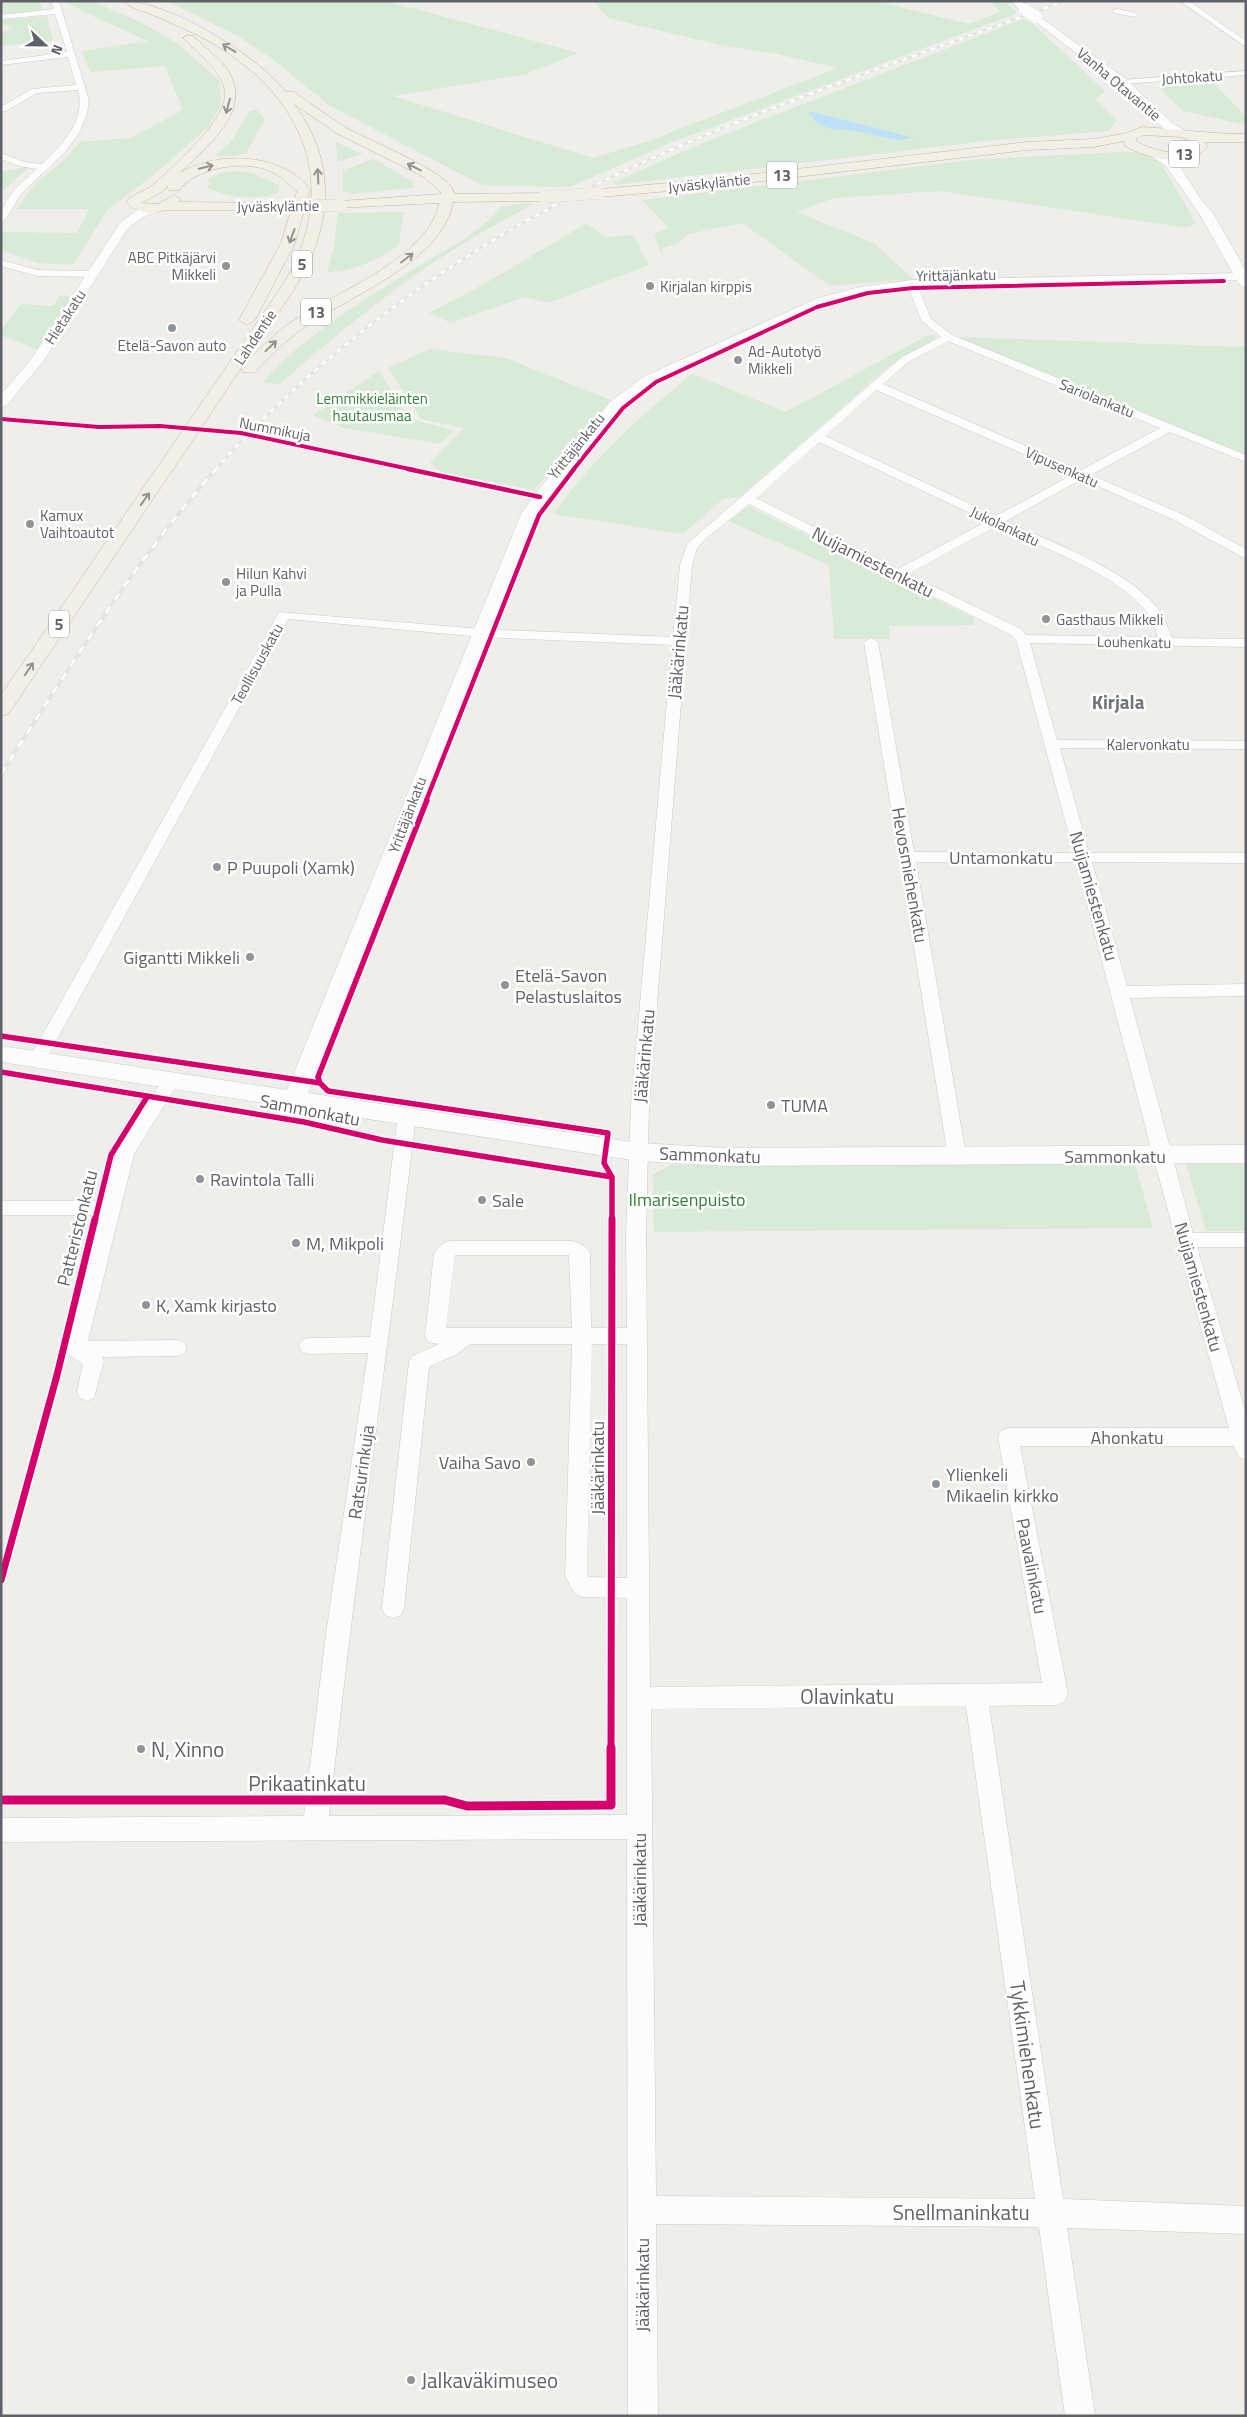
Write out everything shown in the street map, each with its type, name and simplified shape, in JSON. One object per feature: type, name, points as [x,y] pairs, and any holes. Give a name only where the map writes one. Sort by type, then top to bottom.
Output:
[{"type":"highway","name":"Lahdentie","points":[[122,3],[224,57],[251,80],[273,105]]},
{"type":"highway","name":"Lahdentie","points":[[1,710],[191,434],[206,407],[286,291],[307,252],[316,222],[319,192],[318,164],[312,144],[287,100],[268,78],[237,54],[206,35],[122,3]]},
{"type":"highway","points":[[137,199],[158,188],[210,136],[224,118],[230,104],[231,91],[223,72],[190,38]]},
{"type":"highway","points":[[268,78],[342,131],[429,174],[448,191],[448,200]]},
{"type":"highway","points":[[1081,143],[1123,133],[1134,126],[1138,118]]},
{"type":"highway","points":[[1136,134],[1130,143],[1146,150]]},
{"type":"highway","name":"Jyväskyläntie","points":[[167,202],[215,206],[276,207],[543,197],[703,184],[964,153],[1105,142],[1136,134]]},
{"type":"highway","name":"13","points":[[1136,134],[1186,134],[1206,138],[1246,138]]},
{"type":"highway","name":"13","points":[[1186,134],[1201,142],[1201,147],[1193,152]]},
{"type":"highway","name":"13","points":[[1146,150],[1172,155],[1246,142]]},
{"type":"highway","name":"Jyväskyläntie","points":[[964,153],[1094,147],[1146,150]]},
{"type":"highway","name":"Lahdentie","points":[[103,530],[245,323],[285,254],[299,216],[302,181],[275,168],[238,163],[207,167],[189,173],[178,181],[167,202]]},
{"type":"highway","points":[[137,199],[154,193],[167,202]]},
{"type":"highway","points":[[137,199],[139,207],[167,202]]},
{"type":"highway","name":"13","points":[[191,434],[281,337],[322,308],[409,257],[429,237],[448,200]]},
{"type":"main road","name":"Vanha Otavantie","points":[[1016,1],[1055,33],[1122,82],[1164,122],[1186,134]]},
{"type":"main road","name":"Vanha Otavantie","points":[[1055,33],[1076,56],[1108,83],[1126,103]]},
{"type":"main road","name":"Vanha Otavantie","points":[[1136,134],[1144,124],[1138,118]]},
{"type":"main road","points":[[1146,150],[1163,157],[1171,163],[1196,202],[1206,212],[1243,280]]},
{"type":"main road","points":[[1193,152],[1182,160],[1207,205],[1206,212]]},
{"type":"street","points":[[1,219],[17,192],[62,150],[75,133],[83,114],[85,102],[72,54],[54,1]]},
{"type":"street","points":[[1184,1],[1246,45]]},
{"type":"street","points":[[1,17],[58,11]]},
{"type":"street","points":[[1116,11],[1134,15]]},
{"type":"street","points":[[1,63],[72,54]]},
{"type":"street","name":"Johtokatu","points":[[1108,83],[1246,73]]},
{"type":"street","points":[[3,109],[35,91],[81,87]]},
{"type":"street","points":[[1,156],[22,164],[44,167]]},
{"type":"street","name":"Hietakatu","points":[[124,226],[123,220],[137,199]]},
{"type":"street","name":"Hietakatu","points":[[1,403],[35,363],[124,226],[141,213],[167,202]]},
{"type":"street","points":[[1,263],[37,272],[92,274]]},
{"type":"street","name":"Yrittäjänkatu","points":[[295,1098],[529,514],[540,498],[625,396],[648,380],[692,358],[824,299],[861,290],[912,284],[1243,280]]},
{"type":"street","points":[[912,284],[926,320],[948,337]]},
{"type":"street","name":"Jääkärinkatu","points":[[642,2416],[638,1827],[639,1698],[635,1336],[638,1152],[641,1085],[686,565],[692,546],[700,536],[748,499],[906,359],[948,337]]},
{"type":"street","name":"Sariolankatu","points":[[948,337],[1246,459]]},
{"type":"street","name":"Vipusenkatu","points":[[875,385],[1180,518],[1216,536],[1246,555]]},
{"type":"street","points":[[898,574],[1170,427]]},
{"type":"street","name":"Jukolankatu","points":[[818,437],[1122,582],[1144,600],[1156,615],[1167,643]]},
{"type":"street","name":"Nuijamiestenkatu","points":[[748,499],[1016,632],[1022,639],[1120,992],[1186,1240],[1244,1442]]},
{"type":"street","name":"Teollisuuskatu","points":[[38,1059],[284,616],[481,633],[678,641]]},
{"type":"street","name":"Louhenkatu","points":[[1022,639],[1246,643]]},
{"type":"street","name":"Hevosmiehenkatu","points":[[871,642],[957,1156]]},
{"type":"street","name":"Kalervonkatu","points":[[1051,744],[1246,745]]},
{"type":"street","name":"Untamonkatu","points":[[906,856],[1246,858]]},
{"type":"street","points":[[1120,992],[1246,990]]},
{"type":"street","name":"Sammonkatu","points":[[1,1054],[638,1152],[728,1157],[1163,1156],[1246,1154]]},
{"type":"street","name":"Patteristonkatu","points":[[76,1349],[125,1153],[171,1080]]},
{"type":"street","name":"Ratsurinkuja","points":[[315,1828],[337,1634],[379,1345],[407,1116]]},
{"type":"street","points":[[1,1208],[110,1208]]},
{"type":"street","points":[[1186,1240],[1246,1240]]},
{"type":"street","points":[[635,1336],[582,1336],[435,1336],[444,1254],[450,1248],[572,1248],[580,1253],[582,1336],[576,1576],[583,1587],[638,1588]]},
{"type":"street","points":[[393,1608],[419,1362],[450,1348],[466,1336]]},
{"type":"street","points":[[309,1346],[379,1345]]},
{"type":"street","points":[[76,1349],[177,1348]]},
{"type":"street","points":[[76,1349],[94,1361],[89,1383]]},
{"type":"street","name":"Ahonkatu","points":[[1008,1437],[1244,1442]]},
{"type":"street","name":"Paavalinkatu","points":[[1008,1437],[1056,1694]]},
{"type":"street","name":"Olavinkatu","points":[[639,1698],[1056,1694]]},
{"type":"street","name":"Tykkimiehenkatu","points":[[976,1695],[1080,2416]]},
{"type":"street","points":[[1,1830],[638,1827]]},
{"type":"street","name":"Snellmaninkatu","points":[[641,2210],[1051,2213],[1246,2220]]},
{"type":"green space","points":[[1,1],[40,1],[43,11],[1,14]]},
{"type":"green space","points":[[66,1],[92,1],[140,22],[177,43],[219,80],[221,104],[209,126],[156,173],[108,209],[73,265],[38,263],[1,250],[2,232],[77,233],[89,209],[17,209],[33,186],[66,158],[80,142],[130,138],[183,110],[165,66],[90,72],[82,51],[148,41],[86,13]]},
{"type":"green space","points":[[167,1],[386,1],[579,53],[526,74],[393,96],[593,158],[648,141],[838,68],[773,53],[724,46],[608,18],[593,1],[876,1],[969,24],[1000,12],[990,1],[1004,1],[1015,10],[1015,14],[670,143],[570,187],[482,185],[330,106],[271,58],[238,36]]},
{"type":"green space","points":[[47,16],[53,41],[1,46],[1,32],[13,29],[1,22],[1,20]]},
{"type":"green space","points":[[1023,19],[1031,22],[1105,91],[1096,99],[1117,120],[1109,131],[986,141],[616,185],[614,182],[705,142]]},
{"type":"green space","points":[[1212,81],[1246,117],[1246,125],[1183,111],[1161,90],[1166,84]]},
{"type":"green space","points":[[257,110],[265,120],[246,153],[234,156],[215,156],[230,143],[250,111]]},
{"type":"green space","points":[[336,142],[363,154],[337,162]]},
{"type":"green space","points":[[1124,152],[1155,153],[1196,223],[1188,228],[941,191],[834,198],[797,212],[874,243],[913,279],[830,286],[742,223],[688,234],[677,244],[662,248],[663,257],[654,234],[669,228],[642,200],[981,159]]},
{"type":"green space","points":[[374,159],[413,182],[413,188],[353,194],[343,191],[343,170]]},
{"type":"green space","points":[[31,166],[3,191],[1,194],[1,172]]},
{"type":"green space","points":[[238,171],[252,173],[279,185],[279,192],[263,197],[243,197],[232,196],[207,187],[210,184],[208,179],[220,173]]},
{"type":"green space","points":[[525,203],[533,204],[432,263],[382,299],[280,384],[262,383],[295,350],[334,321],[374,294],[472,234],[501,207]]},
{"type":"green space","points":[[404,212],[398,246],[364,264],[345,270],[327,272],[334,247],[338,213]]},
{"type":"green space","points":[[587,223],[605,237],[633,235],[649,265],[548,303],[525,297],[451,323],[429,313],[486,283]]},
{"type":"green space","points":[[60,295],[73,296],[38,350],[1,335],[1,330],[21,304],[53,306]]},
{"type":"green space","points":[[928,335],[938,336],[889,366],[740,497],[723,499],[683,534],[553,514],[584,475],[618,439],[692,374],[786,412]]},
{"type":"green space","points":[[958,337],[1246,347],[1246,457]]},
{"type":"green space","points":[[429,349],[506,358],[611,400],[534,490],[442,472],[430,463],[464,428],[421,419],[388,368]]},
{"type":"green space","name":"Lemmikkieläinten hautausmaa","points":[[379,371],[408,418],[454,431],[440,444],[344,428],[313,415]]},
{"type":"green space","points":[[748,506],[974,618],[973,625],[889,626],[890,639],[834,639],[829,565],[728,521]]},
{"type":"green space","name":"Ilmarisenpuisto","points":[[1135,1164],[1153,1228],[654,1232],[653,1175],[670,1165]]},
{"type":"green space","points":[[1186,1164],[1246,1164],[1246,1231],[1206,1231]]},
{"type":"water","points":[[813,112],[914,138],[896,140],[857,131],[832,129],[820,125],[808,113]]},
{"type":"railway","points":[[215,470],[293,391],[334,354],[423,286],[469,255],[516,227],[625,170],[687,143],[812,93],[1064,1]]},
{"type":"railway","points":[[1,774],[103,617],[157,541],[216,469]]},
{"type":"cycle path","points":[[320,1083],[318,1077],[539,515],[623,408],[656,382],[817,307],[868,293],[913,288],[1224,281]]},
{"type":"cycle path","name":"Nummikuja","points":[[1,419],[99,427],[160,426],[241,433],[540,497]]},
{"type":"cycle path","name":"Prikaatinkatu","points":[[1,1036],[320,1083],[328,1091],[608,1133],[604,1163],[612,1177],[611,1805],[467,1806],[445,1800],[1,1800]]},
{"type":"cycle path","points":[[1,1072],[304,1122],[382,1140],[612,1177]]},
{"type":"cycle path","points":[[1,1580],[57,1375],[111,1155],[147,1097]]},
{"type":"place","name":"ABC Pitkäjärvi Mikkeli","points":[[226,266]]},
{"type":"place","name":"Kirjalan kirppis","points":[[650,286]]},
{"type":"place","name":"Etelä-Savon auto","points":[[172,328]]},
{"type":"place","name":"Ad-Autotyö Mikkeli","points":[[738,360]]},
{"type":"place","name":"Kamux Vaihtoautot","points":[[30,524]]},
{"type":"place","name":"Hilun Kahvi ja Pulla","points":[[226,582]]},
{"type":"place","name":"Gasthaus Mikkeli","points":[[1046,619]]},
{"type":"place","name":"P Puupoli (Xamk)","points":[[217,867]]},
{"type":"place","name":"Gigantti Mikkeli","points":[[250,957]]},
{"type":"place","name":"Etelä-Savon Pelastuslaitos","points":[[505,985]]},
{"type":"place","name":"TUMA","points":[[771,1105]]},
{"type":"place","name":"Ravintola Talli","points":[[200,1179]]},
{"type":"place","name":"Sale","points":[[482,1200]]},
{"type":"place","name":"M, Mikpoli","points":[[296,1243]]},
{"type":"place","name":"K, Xamk kirjasto","points":[[146,1305]]},
{"type":"place","name":"Vaiha Savo","points":[[531,1462]]},
{"type":"place","name":"Ylienkeli Mikaelin kirkko","points":[[936,1484]]},
{"type":"place","name":"N, Xinno","points":[[141,1749]]},
{"type":"place","name":"Jalkaväkimuseo","points":[[411,2380]]},
{"type":"district","name":"Kirjala","points":[[1118,701]]}]
